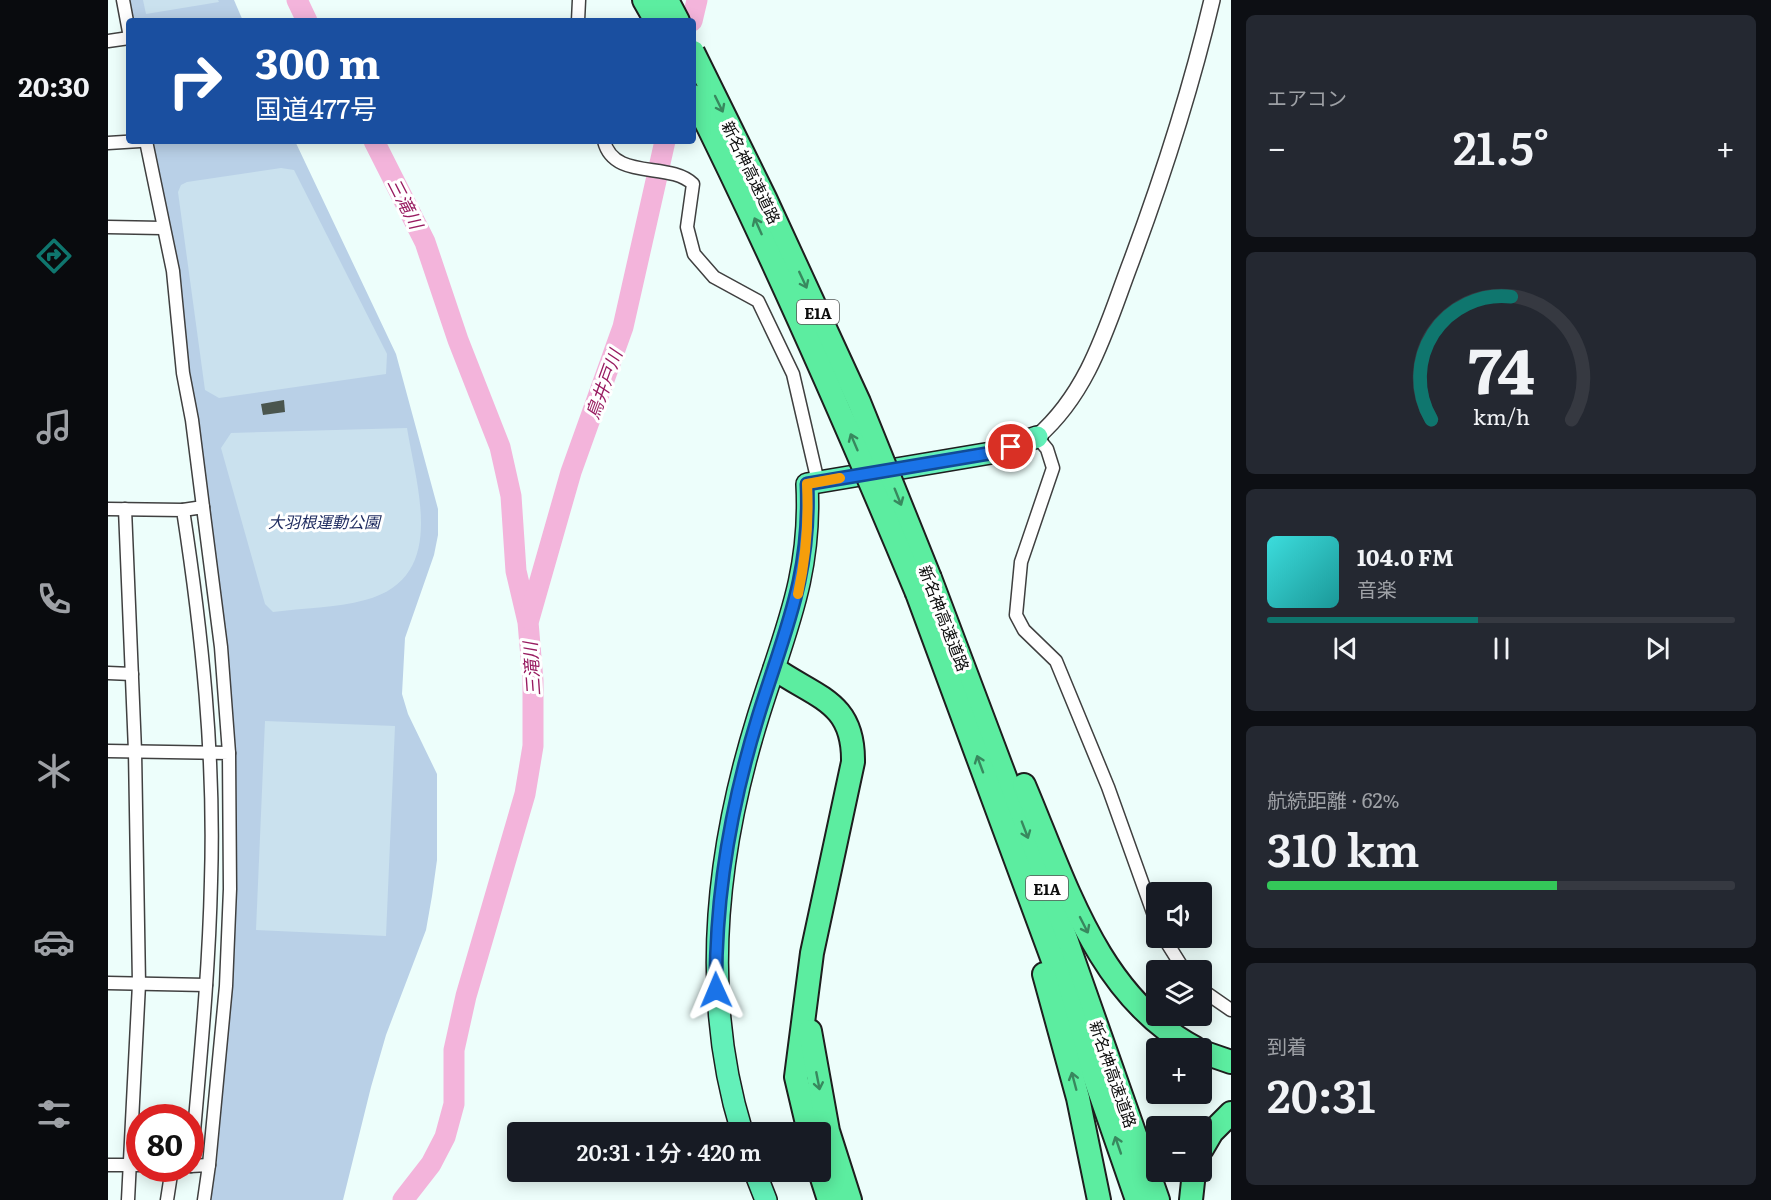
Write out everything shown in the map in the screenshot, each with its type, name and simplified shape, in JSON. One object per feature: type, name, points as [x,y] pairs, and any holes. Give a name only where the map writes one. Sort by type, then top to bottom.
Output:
[{"type":"highway","points":[[644,0],[654,18]]},
{"type":"highway","points":[[667,0],[676,18]]},
{"type":"highway","name":"新名神高速道路","points":[[696,58],[765,198],[859,402],[924,586],[1009,840],[1137,1200]]},
{"type":"highway","name":"新名神高速道路","points":[[696,102],[924,586],[940,604],[1065,936],[1158,1200]]},
{"type":"highway","points":[[740,1122],[720,1030],[716,949],[724,860],[758,717],[775,669],[804,566],[809,521],[807,484],[991,453],[1038,436]]},
{"type":"highway","points":[[940,604],[1005,741],[1082,923],[1101,955],[1139,1008],[1178,1038]]},
{"type":"highway","points":[[775,669],[840,712],[849,726],[854,742],[853,762],[812,953],[796,1077],[807,1122]]},
{"type":"highway","points":[[1009,840],[1076,1089],[1099,1200]]},
{"type":"highway","points":[[806,1003],[836,1193]]},
{"type":"highway","points":[[1212,1055],[1231,1062]]},
{"type":"highway","points":[[1212,1132],[1231,1113]]},
{"type":"highway","points":[[759,1182],[766,1200]]},
{"type":"highway","points":[[1191,1200],[1193,1182]]},
{"type":"street","points":[[123,0],[126,18]]},
{"type":"street","points":[[578,18],[579,0]]},
{"type":"street","points":[[1146,893],[1108,788],[1056,661],[1024,630],[1016,615],[1021,562],[1053,468],[1047,449],[1038,436],[1072,400],[1097,353],[1163,177],[1200,54],[1212,0]]},
{"type":"street","points":[[108,41],[126,38]]},
{"type":"street","points":[[108,143],[126,142]]},
{"type":"street","points":[[147,144],[162,228],[173,271],[183,373],[192,420],[221,647],[229,753],[230,889],[226,986],[204,1200]]},
{"type":"street","points":[[605,144],[613,159],[684,178],[693,184],[687,227],[694,254],[714,277],[758,301],[793,374],[818,482]]},
{"type":"street","points":[[108,227],[162,228]]},
{"type":"street","points":[[108,509],[183,510],[203,507]]},
{"type":"street","points":[[126,509],[135,751],[139,984],[136,1104]]},
{"type":"street","points":[[183,510],[201,640],[210,752],[211,881],[206,986],[190,1166],[209,1166]]},
{"type":"street","points":[[108,673],[132,674]]},
{"type":"street","points":[[108,751],[229,753]]},
{"type":"street","points":[[108,983],[206,986]]},
{"type":"street","points":[[1212,997],[1231,1010]]},
{"type":"street","points":[[108,1165],[126,1165]]},
{"type":"street","points":[[128,1200],[131,1182]]},
{"type":"street","points":[[167,1200],[170,1182]]},
{"type":"green space","points":[[126,0],[234,0],[242,18],[129,18]]},
{"type":"green space","points":[[143,0],[218,0],[219,2],[146,14]]},
{"type":"green space","name":"大羽根運動公園","points":[[151,144],[296,144],[396,354],[438,509],[438,535],[434,555],[405,638],[402,694],[408,714],[437,774],[437,860],[426,930],[386,1035],[343,1200],[211,1200],[217,1161],[236,892],[233,717],[216,560],[192,389]]},
{"type":"green space","points":[[281,168],[294,170],[387,354],[386,374],[219,398],[205,390],[178,192],[181,185],[187,182]]},
{"type":"green space","points":[[407,428],[420,504],[421,529],[417,552],[408,573],[391,589],[365,600],[273,612],[265,604],[221,448],[231,433]]},
{"type":"green space","points":[[265,721],[395,726],[386,936],[256,930]]},
{"type":"building","points":[[284,400],[285,412],[263,415],[261,404]]},
{"type":"waterway","name":"三滝川","points":[[297,0],[306,18]]},
{"type":"waterway","name":"鳥井戸川","points":[[693,18],[697,0]]},
{"type":"waterway","name":"三滝川","points":[[376,144],[425,242],[458,340],[500,447],[511,496],[516,571],[528,622],[533,681],[533,746],[525,794],[466,996],[454,1050],[454,1104],[445,1137],[431,1164],[403,1200]]},
{"type":"waterway","name":"鳥井戸川","points":[[529,619],[571,472],[623,327],[664,144]]},
{"type":"slow traffic","points":[[798,594],[809,521],[807,484],[840,478]]},
{"type":"route","points":[[716,990],[716,949],[724,860],[758,717],[794,611],[804,566],[809,521],[807,484],[966,458],[1011,447]]}]
